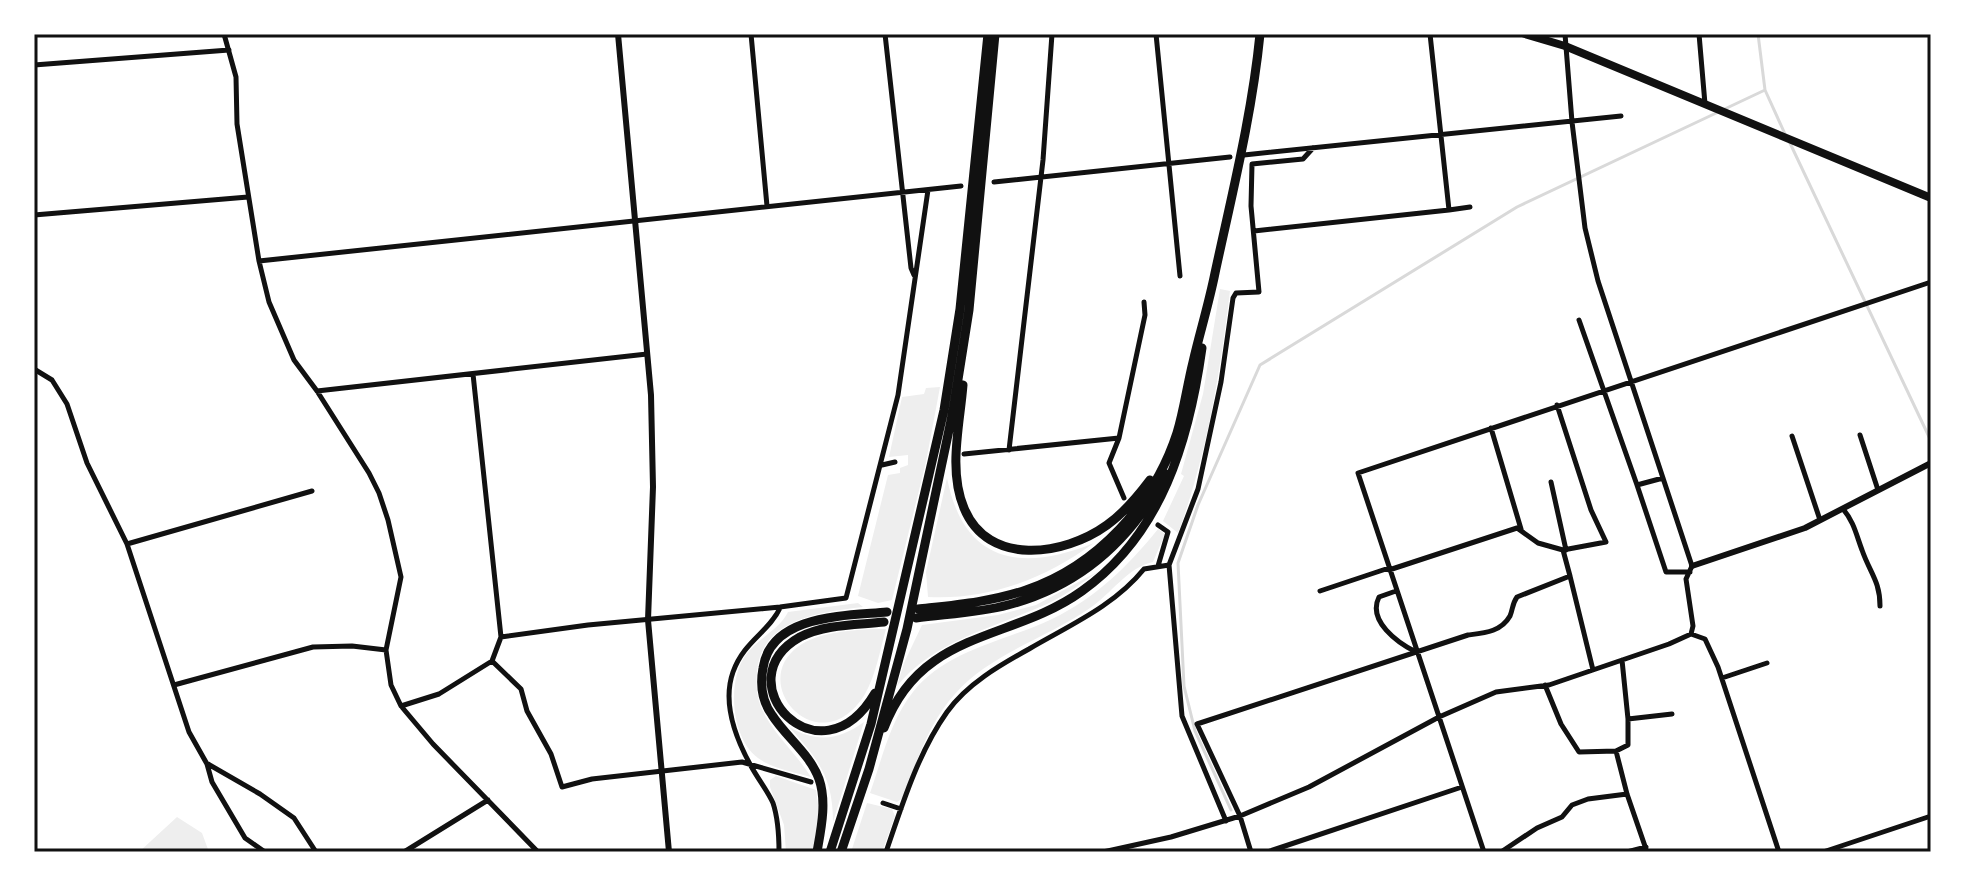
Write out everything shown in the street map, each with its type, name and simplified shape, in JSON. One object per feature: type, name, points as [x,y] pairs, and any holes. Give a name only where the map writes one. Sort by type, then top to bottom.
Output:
[{"type":"highway","points":[[830,852],[871,724],[883,674],[889,616],[933,469],[955,348],[988,34]]},
{"type":"highway","points":[[995,34],[956,477],[964,509],[971,521],[994,544],[1025,551],[1072,543],[1106,526],[1129,506],[1170,452]]},
{"type":"highway","points":[[915,614],[1026,590],[1076,566],[1121,527],[1142,502],[1170,452],[1208,306],[1243,142],[1260,34]]},
{"type":"highway","points":[[1525,34],[1565,46],[1931,198]]},
{"type":"highway","points":[[841,852],[887,720],[900,696],[934,659],[1054,607],[1080,592],[1120,558],[1148,522],[1166,491],[1181,447],[1194,394],[1208,306]]},
{"type":"highway","points":[[869,769],[915,614],[969,310]]},
{"type":"highway","points":[[915,614],[1010,605],[1076,576],[1120,542],[1143,516],[1181,447]]},
{"type":"highway","points":[[883,674],[867,706],[857,718],[837,728],[813,731],[791,723],[780,711],[773,693],[772,676],[776,662],[783,651],[798,639],[824,629],[889,616]]},
{"type":"highway","points":[[817,852],[823,801],[819,779],[765,702],[761,680],[764,662],[772,647],[798,626],[833,617],[889,616]]},
{"type":"street","points":[[224,34],[236,77],[237,124],[259,261],[277,324],[294,360],[369,473],[388,520],[401,577],[386,650],[388,671],[401,706],[433,744],[538,852]]},
{"type":"street","points":[[618,34],[647,354],[653,487],[648,620],[669,852]]},
{"type":"street","points":[[751,34],[767,206]]},
{"type":"street","points":[[885,34],[911,268],[915,278]]},
{"type":"street","points":[[1009,450],[1040,177],[1052,34]]},
{"type":"street","points":[[1156,34],[1180,276]]},
{"type":"street","points":[[1430,34],[1449,210]]},
{"type":"street","points":[[1565,34],[1585,228],[1605,310],[1691,569],[1686,579],[1693,626],[1691,634]]},
{"type":"street","points":[[1699,34],[1705,104]]},
{"type":"street","points":[[34,65],[229,50]]},
{"type":"street","points":[[1244,155],[1621,116]]},
{"type":"street","points":[[1226,821],[1182,716],[1169,565],[1198,489],[1221,382],[1233,298],[1236,293],[1259,292],[1252,164],[1303,159],[1313,148]]},
{"type":"street","points":[[994,182],[1230,157]]},
{"type":"street","points":[[259,261],[961,186]]},
{"type":"street","points":[[501,637],[846,598],[898,395],[928,190]]},
{"type":"street","points":[[34,215],[248,197]]},
{"type":"street","points":[[1254,231],[1470,207]]},
{"type":"street","points":[[1484,852],[1358,473],[1931,282]]},
{"type":"street","points":[[1124,498],[1109,463],[1119,438],[1145,315],[1144,302]]},
{"type":"street","points":[[1579,320],[1666,572],[1691,569],[1783,537],[1931,463]]},
{"type":"street","points":[[317,391],[647,354]]},
{"type":"street","points":[[34,369],[52,380],[67,404],[87,463],[127,544],[189,732],[207,764],[212,782],[245,838],[265,852]]},
{"type":"street","points":[[401,706],[439,694],[492,661],[501,637],[473,374]]},
{"type":"street","points":[[1320,591],[1517,528],[1538,543],[1565,550],[1606,542],[1586,495],[1557,405]]},
{"type":"street","points":[[1491,428],[1521,530]]},
{"type":"street","points":[[1860,435],[1878,490]]},
{"type":"street","points":[[1792,436],[1820,520]]},
{"type":"street","points":[[964,454],[1119,438]]},
{"type":"street","points":[[882,465],[895,462]]},
{"type":"street","points":[[1637,485],[1663,478]]},
{"type":"street","points":[[1551,482],[1593,670]]},
{"type":"street","points":[[127,544],[312,491]]},
{"type":"street","points":[[1843,509],[1853,521],[1866,559],[1874,572],[1880,591],[1880,606]]},
{"type":"street","points":[[1158,525],[1168,532],[1158,566]]},
{"type":"street","points":[[886,852],[929,743],[948,710],[980,679],[1097,610],[1133,582],[1144,569],[1169,565]]},
{"type":"street","points":[[1251,852],[1240,816],[1197,724],[1468,635],[1499,629],[1510,615],[1512,603],[1517,597],[1570,576]]},
{"type":"street","points":[[1396,591],[1379,597],[1377,609],[1391,637],[1417,652]]},
{"type":"street","points":[[779,852],[773,804],[750,765],[729,704],[733,673],[745,648],[776,617],[780,607]]},
{"type":"street","points":[[1103,852],[1240,816],[1309,787],[1439,717],[1496,692],[1545,685],[1691,634],[1705,639],[1722,678],[1779,852]]},
{"type":"street","points":[[174,685],[313,647],[352,646],[386,650]]},
{"type":"street","points":[[1545,685],[1561,724],[1579,752],[1616,751],[1628,745],[1622,660]]},
{"type":"street","points":[[492,661],[521,689],[527,711],[551,754],[562,787],[592,779],[742,762],[811,782]]},
{"type":"street","points":[[1722,678],[1767,663]]},
{"type":"street","points":[[1628,719],[1672,714]]},
{"type":"street","points":[[1616,751],[1627,794],[1647,849],[1627,852]]},
{"type":"street","points":[[207,764],[260,794],[294,818],[316,852]]},
{"type":"street","points":[[1267,852],[1462,787]]},
{"type":"street","points":[[1501,852],[1537,828],[1562,817],[1572,805],[1588,799],[1627,794]]},
{"type":"street","points":[[404,852],[488,800]]},
{"type":"street","points":[[883,803],[901,809]]},
{"type":"street","points":[[1823,852],[1931,816]]},
{"type":"shaded area","points":[[1220,289],[1230,291],[1217,383],[1205,444],[1178,533],[1163,521],[1184,476],[1181,474],[1203,394]]},
{"type":"shaded area","points":[[940,387],[926,462],[892,600],[878,603],[858,596],[888,475],[900,473],[900,468],[908,465],[908,455],[889,457],[902,397],[924,394],[926,388]]},
{"type":"shaded area","points":[[947,478],[955,507],[967,529],[982,544],[1000,554],[1020,558],[1043,557],[1094,543],[1056,567],[1016,585],[973,595],[928,597],[926,572]]},
{"type":"shaded area","points":[[1158,529],[1165,534],[1153,562],[1136,569],[1073,619],[985,668],[955,694],[931,730],[903,798],[897,802],[870,793],[898,715],[927,678],[959,656],[1068,611],[1123,568]]},
{"type":"shaded area","points":[[1099,571],[1047,604],[947,646],[912,670],[897,686],[922,625],[998,615],[1036,605]]},
{"type":"shaded area","points":[[858,603],[863,607],[796,621],[770,639],[761,653],[756,680],[761,707],[771,726],[811,777],[764,762],[749,749],[737,724],[734,694],[739,667],[745,656],[780,624],[788,612]]},
{"type":"shaded area","points":[[886,629],[872,679],[865,694],[847,714],[829,722],[811,720],[795,711],[785,697],[780,680],[785,662],[799,646],[825,635]]},
{"type":"shaded area","points":[[864,722],[833,822],[830,793],[822,770],[789,727],[809,736],[828,737],[846,733]]},
{"type":"shaded area","points":[[776,776],[816,790],[819,812],[814,852],[786,852],[784,825],[770,787],[770,780]]},
{"type":"shaded area","points":[[867,803],[892,809],[895,816],[882,852],[851,852]]},
{"type":"shaded area","points":[[177,817],[202,833],[209,852],[139,852]]},
{"type":"waterway","points":[[1758,34],[1765,90],[1785,134]]},
{"type":"waterway","points":[[1231,810],[1195,731],[1184,686],[1178,563],[1198,505],[1260,365],[1517,207],[1765,90]]},
{"type":"waterway","points":[[1789,141],[1931,441]]}]
